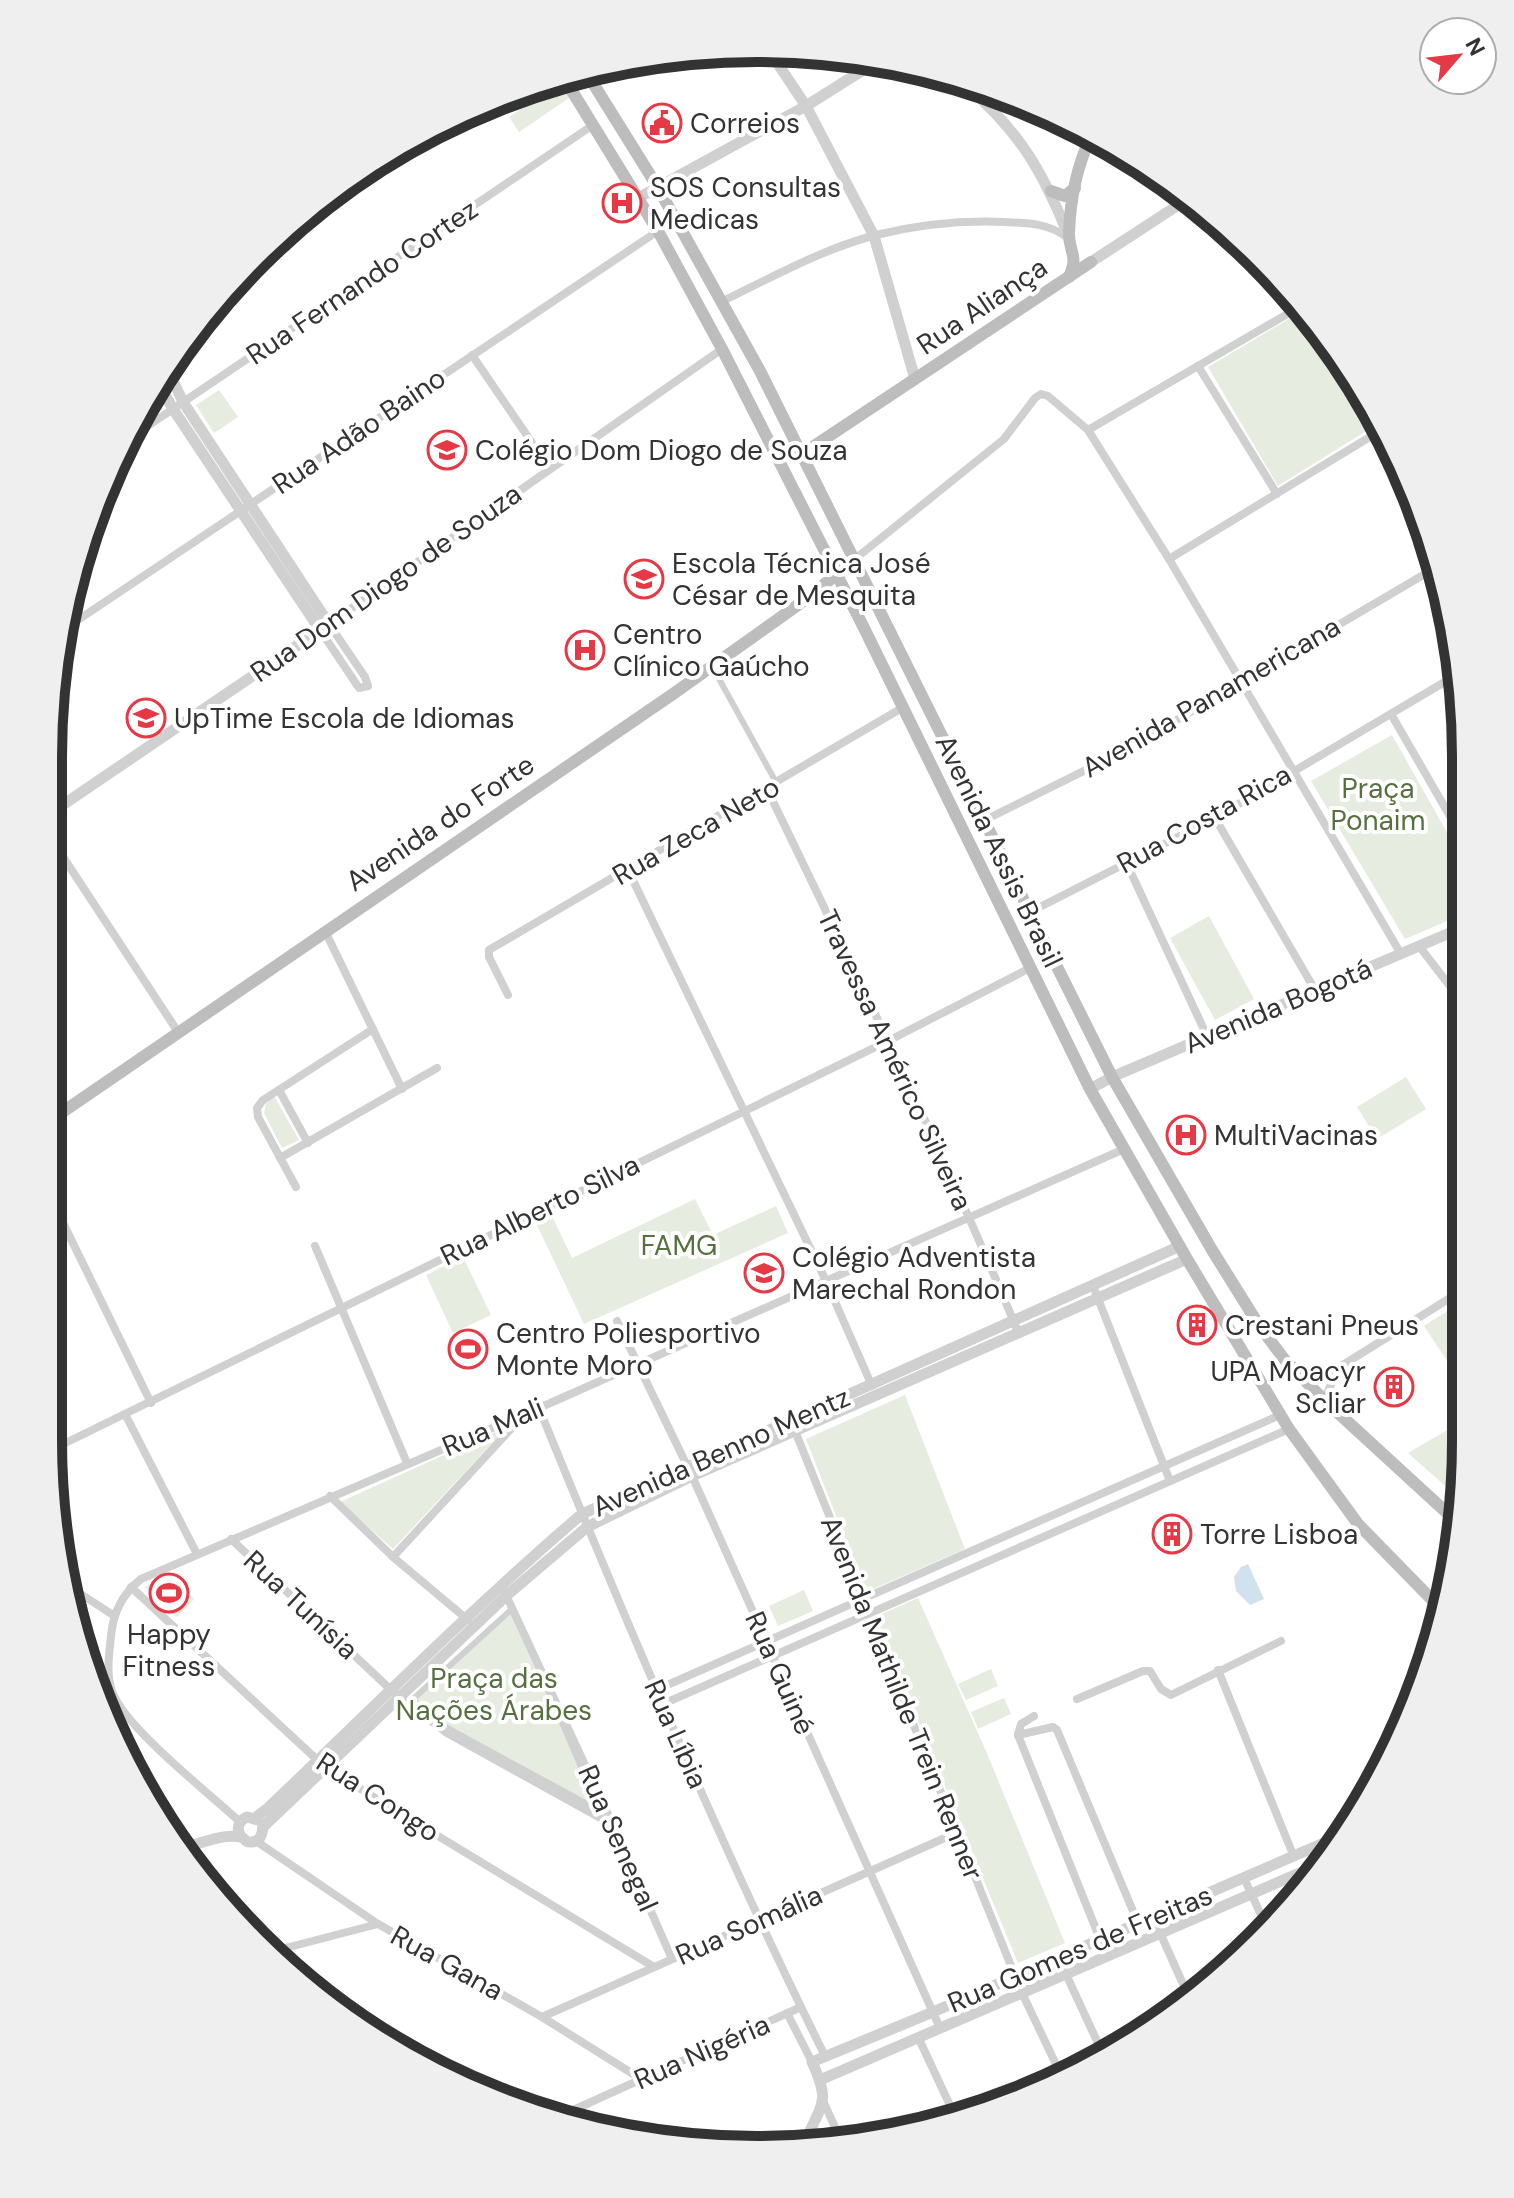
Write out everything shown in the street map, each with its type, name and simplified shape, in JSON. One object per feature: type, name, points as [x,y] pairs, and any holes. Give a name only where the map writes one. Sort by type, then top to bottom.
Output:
[{"type":"main road","name":"Avenida Assis Brasil","points":[[592,82],[723,301],[1112,1077],[1153,1152],[1260,1327],[1303,1380],[1448,1514]]},
{"type":"main road","name":"Avenida Assis Brasil","points":[[570,88],[658,231],[722,349],[1090,1089],[1124,1149],[1289,1429],[1358,1524],[1433,1601]]},
{"type":"main road","points":[[1086,146],[1075,188],[1069,238],[1079,259],[1091,262]]},
{"type":"main road","points":[[1051,191],[1065,196],[1075,188]]},
{"type":"main road","points":[[1069,277],[1074,265],[1074,252]]},
{"type":"main road","name":"Rua Aliança","points":[[802,454],[1091,262]]},
{"type":"main road","name":"Avenida do Forte","points":[[62,1112],[712,666],[837,577],[855,559]]},
{"type":"street","points":[[777,62],[806,106],[874,236],[915,379]]},
{"type":"street","points":[[638,198],[806,106],[863,70]]},
{"type":"street","points":[[983,100],[1022,143],[1051,191],[1069,238]]},
{"type":"street","name":"Rua Fernando Cortez","points":[[145,428],[593,125]]},
{"type":"street","name":"Rua Aliança","points":[[1091,262],[1178,205]]},
{"type":"street","points":[[723,301],[798,265],[874,236],[925,226],[987,221],[1032,223],[1055,227],[1069,238]]},
{"type":"street","name":"Rua Adão Baino","points":[[75,622],[658,231]]},
{"type":"street","points":[[1088,430],[1291,312]]},
{"type":"street","name":"Rua Dom Diogo de Souza","points":[[62,805],[325,627],[722,349]]},
{"type":"street","points":[[472,355],[550,469]]},
{"type":"street","points":[[1198,366],[1277,494]]},
{"type":"street","points":[[172,383],[178,406]]},
{"type":"street","points":[[166,392],[246,507],[325,627],[359,688],[363,689],[369,684],[325,627]]},
{"type":"street","points":[[855,559],[1004,439],[1035,398],[1041,394],[1048,396],[1088,430],[1242,681],[1401,954]]},
{"type":"street","points":[[1169,559],[1372,436]]},
{"type":"street","name":"Avenida Panamericana","points":[[985,820],[1124,751],[1427,573]]},
{"type":"street","points":[[712,666],[777,784]]},
{"type":"street","name":"Rua Costa Rica","points":[[1030,912],[1215,818],[1448,680]]},
{"type":"street","name":"Rua Zeca Neto","points":[[508,995],[488,952],[902,708]]},
{"type":"street","points":[[1391,714],[1452,819]]},
{"type":"street","name":"Travessa Américo Silveira","points":[[767,789],[888,1041],[1019,1334]]},
{"type":"street","points":[[1215,818],[1315,990]]},
{"type":"street","points":[[62,855],[178,1032]]},
{"type":"street","points":[[1126,862],[1207,1036]]},
{"type":"street","points":[[628,870],[826,1281],[874,1390]]},
{"type":"street","points":[[325,931],[402,1089]]},
{"type":"street","name":"Avenida Bogotá","points":[[1090,1089],[1452,932]]},
{"type":"street","points":[[1419,946],[1452,989]]},
{"type":"street","name":"Rua Alberto Silva","points":[[62,1445],[888,1041],[1030,968]]},
{"type":"street","points":[[296,1187],[258,1117],[257,1108],[279,1090],[373,1029]]},
{"type":"street","points":[[280,1158],[437,1068]]},
{"type":"street","points":[[279,1090],[308,1143]]},
{"type":"street","name":"Rua Mali","points":[[240,1828],[129,1719],[113,1692],[108,1667],[113,1615],[131,1587],[153,1573],[524,1415],[1124,1149]]},
{"type":"street","points":[[62,1221],[151,1403]]},
{"type":"street","points":[[315,1246],[407,1463]]},
{"type":"street","name":"Avenida Benno Mentz","points":[[924,1369],[1014,1322],[1180,1246]]},
{"type":"street","name":"Avenida Benno Mentz","points":[[259,1822],[582,1514],[924,1369],[1019,1334],[1187,1259]]},
{"type":"street","points":[[1093,1286],[1170,1481]]},
{"type":"street","points":[[1303,1380],[1338,1368],[1452,1297]]},
{"type":"street","name":"Rua Guiné","points":[[617,1321],[689,1471],[940,2028]]},
{"type":"street","points":[[1324,1400],[1338,1368]]},
{"type":"street","name":"Rua Líbia","points":[[539,1408],[656,1690],[760,1922],[825,2056]]},
{"type":"street","points":[[125,1414],[197,1554]]},
{"type":"street","points":[[393,1557],[524,1415]]},
{"type":"street","points":[[656,1690],[1280,1415]]},
{"type":"street","name":"Avenida Mathilde Trein Renner","points":[[793,1426],[956,1833],[1022,1993],[1057,2067]]},
{"type":"street","points":[[663,1704],[1289,1429]]},
{"type":"street","points":[[1223,1441],[1230,1455]]},
{"type":"street","name":"Avenida Benno Mentz","points":[[504,1591],[587,1527],[689,1471]]},
{"type":"street","points":[[330,1496],[393,1557],[471,1623]]},
{"type":"street","points":[[1014,1532],[1019,1547]]},
{"type":"street","name":"Rua Tunísia","points":[[231,1539],[395,1693],[447,1733],[613,1825]]},
{"type":"street","name":"Rua Congo","points":[[131,1587],[322,1764],[654,1967]]},
{"type":"street","name":"Rua Senegal","points":[[504,1591],[672,1959]]},
{"type":"street","points":[[79,1593],[113,1615]]},
{"type":"street","points":[[513,1608],[600,1811],[449,1729],[412,1700],[513,1608]]},
{"type":"street","points":[[1077,1699],[1143,1671],[1150,1671],[1161,1689],[1171,1695],[1281,1641]]},
{"type":"street","points":[[1218,1670],[1294,1857]]},
{"type":"street","points":[[1034,1716],[1021,1724],[1018,1735],[1100,1939]]},
{"type":"street","points":[[1018,1735],[1043,1728],[1053,1727],[1057,1730],[1138,1923]]},
{"type":"street","points":[[193,1846],[240,1828],[247,1817],[259,1822],[262,1835],[256,1841],[248,1842],[240,1828]]},
{"type":"street","name":"Rua Somália","points":[[542,2017],[956,1833]]},
{"type":"street","name":"Rua Gana","points":[[256,1841],[378,1924],[542,2017],[641,2079]]},
{"type":"street","name":"Rua Gomes de Freitas","points":[[812,2062],[1322,1845]]},
{"type":"street","name":"Rua Gomes de Freitas","points":[[820,2080],[1301,1872]]},
{"type":"street","points":[[1244,1878],[1262,1917]]},
{"type":"street","points":[[1153,1917],[1185,1988]]},
{"type":"street","points":[[283,1949],[378,1924]]},
{"type":"street","points":[[1058,1957],[1099,2046]]},
{"type":"street","name":"Rua Nigéria","points":[[572,2111],[801,2007]]},
{"type":"street","points":[[787,2013],[824,2093],[808,2134]]},
{"type":"street","points":[[918,2037],[951,2108]]},
{"type":"street","points":[[823,2101],[837,2131]]},
{"type":"green space","points":[[567,89],[572,96],[519,132],[509,117],[538,98]]},
{"type":"green space","points":[[1294,316],[1335,371],[1369,429],[1278,486],[1208,367]]},
{"type":"green space","points":[[219,390],[238,417],[214,433],[196,405]]},
{"type":"green space","name":"Praça Ponaim","points":[[1392,735],[1452,841],[1452,919],[1405,939],[1311,781]]},
{"type":"green space","points":[[1209,916],[1254,999],[1215,1020],[1170,938]]},
{"type":"green space","points":[[1406,1077],[1426,1109],[1377,1139],[1357,1107]]},
{"type":"green space","points":[[274,1096],[299,1140],[282,1148],[264,1113],[266,1103]]},
{"type":"green space","name":"FAMG","points":[[695,1199],[713,1235],[776,1206],[788,1233],[584,1324],[535,1221],[551,1214],[572,1258]]},
{"type":"green space","points":[[463,1257],[491,1315],[453,1333],[426,1275]]},
{"type":"green space","points":[[1452,1308],[1452,1368],[1424,1326]]},
{"type":"green space","points":[[905,1395],[965,1549],[873,1589],[867,1595],[806,1439]]},
{"type":"green space","points":[[508,1426],[393,1549],[340,1502]]},
{"type":"green space","points":[[1452,1427],[1451,1491],[1408,1453]]},
{"type":"green space","name":"Happy Fitness","points":[[169,1575],[194,1599],[177,1617],[145,1587]]},
{"type":"green space","points":[[804,1590],[813,1611],[778,1626],[769,1606]]},
{"type":"green space","points":[[918,1598],[986,1751],[1065,1943],[1018,1963],[875,1617]]},
{"type":"green space","name":"Praça das Nações Árabes","points":[[513,1608],[600,1811],[449,1729],[412,1700]]},
{"type":"green space","points":[[991,1669],[998,1686],[966,1700],[958,1684]]},
{"type":"green space","points":[[1004,1698],[1011,1714],[978,1729],[971,1712]]},
{"type":"water","points":[[1248,1564],[1264,1599],[1250,1605],[1236,1591],[1234,1577],[1241,1567]]},
{"type":"place","name":"Correios","points":[[662,123]]},
{"type":"place","name":"SOS Consultas Medicas","points":[[622,203]]},
{"type":"place","name":"Colégio Dom Diogo de Souza","points":[[447,450]]},
{"type":"place","name":"Escola Técnica José César de Mesquita","points":[[644,579]]},
{"type":"place","name":"Centro Clínico Gaúcho","points":[[585,650]]},
{"type":"place","name":"UpTime Escola de Idiomas","points":[[146,718]]},
{"type":"place","name":"MultiVacinas","points":[[1186,1135]]},
{"type":"place","name":"Colégio Adventista Marechal Rondon","points":[[764,1273]]},
{"type":"place","name":"Crestani Pneus","points":[[1197,1325]]},
{"type":"place","name":"Centro Poliesportivo Monte Moro","points":[[468,1349]]},
{"type":"place","name":"UPA Moacyr Scliar","points":[[1394,1387]]},
{"type":"place","name":"Torre Lisboa","points":[[1172,1534]]},
{"type":"place","name":"Happy Fitness","points":[[169,1593]]}]
